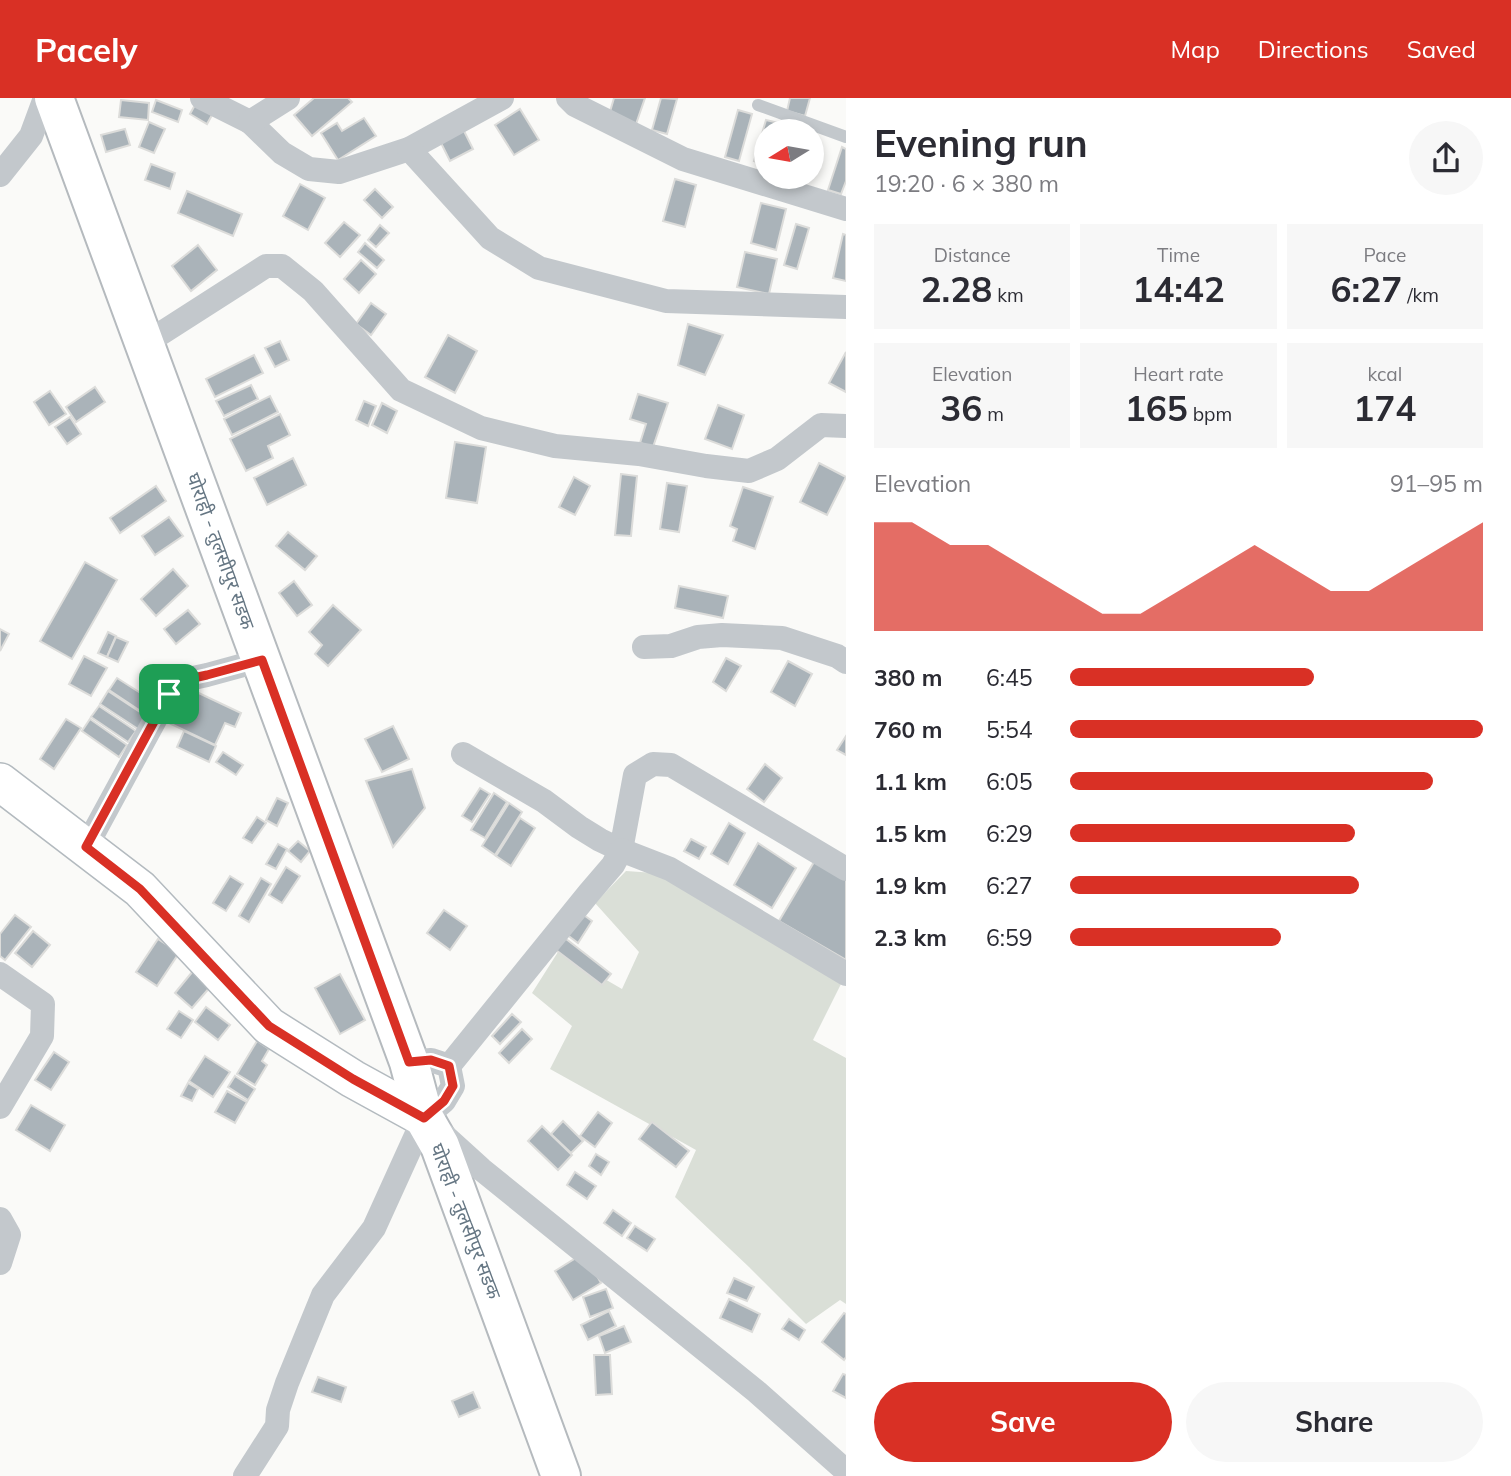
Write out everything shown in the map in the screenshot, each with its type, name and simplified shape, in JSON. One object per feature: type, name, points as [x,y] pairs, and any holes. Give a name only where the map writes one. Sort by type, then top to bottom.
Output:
[{"type":"main road","name":"घोराही - तुलसीपुर सडक","points":[[54,98],[409,1062],[424,1118],[440,1146],[561,1476]]},
{"type":"street","points":[[0,175],[32,136],[45,98]]},
{"type":"street","points":[[202,98],[250,122],[282,153],[309,169],[339,172],[409,149],[502,98]]},
{"type":"street","points":[[250,122],[288,98]]},
{"type":"street","points":[[568,98],[575,105],[683,159],[846,209]]},
{"type":"street","points":[[409,149],[490,238],[539,268],[666,301],[846,307]]},
{"type":"street","points":[[146,343],[266,266],[282,266],[313,291],[401,390],[481,428],[555,446],[639,454],[749,471],[777,458],[821,425],[846,426]]},
{"type":"street","points":[[644,647],[671,646],[698,637],[722,635],[782,638],[836,656],[846,662]]},
{"type":"street","points":[[86,847],[169,694],[184,680],[262,660]]},
{"type":"street","points":[[463,754],[544,802],[600,840],[670,869],[846,974]]},
{"type":"street","points":[[449,1066],[613,865],[621,850],[635,775],[653,764],[671,765],[846,869]]},
{"type":"street","points":[[0,782],[140,889],[269,1026],[353,1079],[424,1118],[481,1169],[757,1392],[846,1471]]},
{"type":"street","points":[[0,974],[43,1004],[42,1036],[0,1107]]},
{"type":"street","points":[[409,1062],[431,1060],[449,1066]]},
{"type":"street","points":[[246,1476],[277,1426],[278,1410],[287,1383],[323,1295],[374,1228],[424,1118],[444,1101],[453,1086],[449,1066]]},
{"type":"street","points":[[0,1219],[9,1235],[0,1263]]},
{"type":"lane","points":[[758,106],[846,137]]},
{"type":"shaded area","points":[[626,871],[669,874],[844,978],[813,1040],[846,1058],[846,1304],[840,1300],[806,1324],[675,1197],[696,1150],[550,1069],[572,1026],[532,993],[558,952],[622,989],[639,952],[595,903]]},
{"type":"building","points":[[314,98],[348,98],[352,102],[312,136],[294,115]]},
{"type":"building","points":[[614,98],[645,98],[636,124],[609,115]]},
{"type":"building","points":[[661,98],[677,99],[667,134],[652,130]]},
{"type":"building","points":[[790,98],[810,98],[805,116],[787,111]]},
{"type":"building","points":[[121,100],[149,103],[148,120],[119,117]]},
{"type":"building","points":[[156,100],[182,110],[178,122],[152,112]]},
{"type":"building","points":[[195,105],[212,115],[207,124],[190,114]]},
{"type":"building","points":[[520,109],[539,140],[514,155],[495,125]]},
{"type":"building","points":[[738,110],[752,114],[739,161],[725,157]]},
{"type":"building","points":[[364,118],[376,136],[338,160],[321,133],[337,123],[342,131]]},
{"type":"building","points":[[149,122],[165,129],[154,153],[139,147]]},
{"type":"building","points":[[462,127],[473,149],[450,161],[439,139]]},
{"type":"building","points":[[125,129],[130,145],[106,152],[101,135]]},
{"type":"building","points":[[842,147],[846,149],[846,181],[841,194],[828,190]]},
{"type":"building","points":[[151,164],[175,173],[170,189],[145,180]]},
{"type":"building","points":[[675,179],[696,185],[685,227],[663,221]]},
{"type":"building","points":[[300,184],[325,198],[308,230],[283,216]]},
{"type":"building","points":[[375,189],[393,207],[382,218],[364,200]]},
{"type":"building","points":[[187,191],[242,214],[233,236],[178,213]]},
{"type":"building","points":[[761,203],[786,209],[776,250],[751,243]]},
{"type":"building","points":[[344,222],[360,235],[340,257],[325,243]]},
{"type":"building","points":[[796,224],[809,228],[797,269],[784,265]]},
{"type":"building","points":[[380,225],[389,233],[376,247],[368,240]]},
{"type":"building","points":[[843,234],[846,235],[846,281],[833,278]]},
{"type":"building","points":[[365,243],[384,260],[377,268],[358,252]]},
{"type":"building","points":[[198,245],[217,270],[191,291],[172,266]]},
{"type":"building","points":[[745,252],[777,259],[769,294],[737,287]]},
{"type":"building","points":[[361,260],[376,274],[359,293],[344,279]]},
{"type":"building","points":[[371,303],[386,314],[371,335],[356,324]]},
{"type":"building","points":[[688,324],[723,335],[705,375],[678,365]]},
{"type":"building","points":[[448,335],[477,351],[455,393],[425,377]]},
{"type":"building","points":[[280,341],[289,360],[275,367],[265,348]]},
{"type":"building","points":[[846,352],[846,392],[829,383]]},
{"type":"building","points":[[254,355],[263,373],[215,397],[206,379]]},
{"type":"building","points":[[251,385],[258,399],[224,416],[216,401]]},
{"type":"building","points":[[95,387],[105,402],[76,422],[66,407]]},
{"type":"building","points":[[50,391],[66,414],[49,425],[34,402]]},
{"type":"building","points":[[638,394],[668,403],[653,447],[640,443],[646,424],[630,419]]},
{"type":"building","points":[[270,396],[278,412],[232,435],[224,419]]},
{"type":"building","points":[[364,401],[376,406],[368,426],[356,420]]},
{"type":"building","points":[[382,403],[397,411],[387,433],[372,425]]},
{"type":"building","points":[[718,405],[744,415],[732,449],[705,439]]},
{"type":"building","points":[[280,414],[290,435],[268,446],[273,458],[246,471],[230,439]]},
{"type":"building","points":[[70,417],[81,434],[67,444],[55,427]]},
{"type":"building","points":[[455,442],[486,447],[477,503],[446,498]]},
{"type":"building","points":[[293,458],[306,485],[267,505],[254,478]]},
{"type":"building","points":[[819,463],[846,477],[827,515],[800,502]]},
{"type":"building","points":[[621,474],[637,476],[631,536],[615,535]]},
{"type":"building","points":[[574,477],[590,486],[575,515],[559,507]]},
{"type":"building","points":[[667,483],[687,486],[679,532],[660,529]]},
{"type":"building","points":[[156,486],[166,501],[120,533],[110,518]]},
{"type":"building","points":[[743,487],[773,497],[755,549],[733,541],[737,529],[730,526]]},
{"type":"building","points":[[169,517],[183,536],[155,555],[142,536]]},
{"type":"building","points":[[288,532],[317,556],[305,570],[276,546]]},
{"type":"building","points":[[85,562],[117,580],[72,659],[40,641]]},
{"type":"building","points":[[173,569],[188,586],[156,616],[141,599]]},
{"type":"building","points":[[294,581],[312,605],[297,616],[279,593]]},
{"type":"building","points":[[679,586],[728,596],[723,618],[675,608]]},
{"type":"building","points":[[333,605],[361,630],[328,666],[315,654],[322,645],[309,632]]},
{"type":"building","points":[[188,610],[200,624],[176,644],[164,629]]},
{"type":"building","points":[[0,629],[9,634],[0,651]]},
{"type":"building","points":[[108,632],[116,636],[107,657],[98,653]]},
{"type":"building","points":[[116,637],[128,642],[118,662],[107,657]]},
{"type":"building","points":[[84,656],[107,668],[91,696],[69,684]]},
{"type":"building","points":[[726,658],[741,666],[726,691],[713,682]]},
{"type":"building","points":[[788,661],[812,674],[795,706],[771,692]]},
{"type":"building","points":[[117,678],[153,701],[145,714],[109,690]]},
{"type":"building","points":[[186,687],[241,713],[235,727],[225,723],[215,745],[169,723]]},
{"type":"building","points":[[108,691],[146,716],[138,729],[100,704]]},
{"type":"building","points":[[99,706],[136,731],[128,742],[91,717]]},
{"type":"building","points":[[66,719],[81,728],[54,769],[40,759]]},
{"type":"building","points":[[90,719],[127,745],[119,757],[82,731]]},
{"type":"building","points":[[393,726],[409,759],[382,772],[365,739]]},
{"type":"building","points":[[184,731],[216,746],[209,762],[177,747]]},
{"type":"building","points":[[846,736],[846,755],[837,750]]},
{"type":"building","points":[[223,752],[243,765],[236,775],[216,762]]},
{"type":"building","points":[[765,764],[782,778],[764,802],[747,789]]},
{"type":"building","points":[[412,769],[425,808],[393,847],[366,781]]},
{"type":"building","points":[[480,788],[490,794],[472,822],[462,816]]},
{"type":"building","points":[[494,793],[507,802],[485,838],[471,830]]},
{"type":"building","points":[[277,798],[288,803],[277,826],[266,820]]},
{"type":"building","points":[[509,803],[522,812],[495,855],[482,846]]},
{"type":"building","points":[[257,817],[266,823],[252,843],[243,838]]},
{"type":"building","points":[[520,818],[535,828],[511,866],[496,856]]},
{"type":"building","points":[[729,823],[745,833],[728,864],[711,854]]},
{"type":"building","points":[[691,839],[706,847],[699,859],[684,851]]},
{"type":"building","points":[[298,841],[310,851],[301,862],[288,851]]},
{"type":"building","points":[[758,843],[796,868],[772,908],[734,885]]},
{"type":"building","points":[[278,844],[287,849],[276,869],[266,864]]},
{"type":"building","points":[[817,857],[846,875],[846,960],[779,921]]},
{"type":"building","points":[[286,867],[300,876],[282,903],[269,895]]},
{"type":"building","points":[[230,876],[243,884],[226,911],[213,903]]},
{"type":"building","points":[[261,878],[271,884],[249,922],[239,916]]},
{"type":"building","points":[[444,910],[467,926],[450,950],[427,933]]},
{"type":"building","points":[[581,913],[592,921],[578,943],[566,934]]},
{"type":"building","points":[[15,915],[31,927],[5,960],[0,956],[0,934]]},
{"type":"building","points":[[33,931],[50,945],[32,967],[15,953]]},
{"type":"building","points":[[561,935],[611,974],[602,985],[552,947]]},
{"type":"building","points":[[158,939],[179,953],[157,986],[136,972]]},
{"type":"building","points":[[193,971],[211,986],[192,1008],[175,993]]},
{"type":"building","points":[[340,974],[365,1020],[340,1034],[315,988]]},
{"type":"building","points":[[206,1007],[230,1025],[218,1040],[195,1022]]},
{"type":"building","points":[[179,1011],[193,1020],[181,1038],[167,1029]]},
{"type":"building","points":[[512,1014],[521,1022],[500,1044],[492,1036]]},
{"type":"building","points":[[522,1029],[532,1039],[509,1063],[499,1053]]},
{"type":"building","points":[[257,1041],[269,1049],[262,1061],[267,1065],[255,1085],[237,1074]]},
{"type":"building","points":[[54,1052],[69,1062],[51,1090],[35,1080]]},
{"type":"building","points":[[205,1056],[230,1072],[213,1097],[189,1081]]},
{"type":"building","points":[[235,1076],[255,1089],[248,1100],[228,1087]]},
{"type":"building","points":[[188,1083],[198,1089],[192,1101],[181,1096]]},
{"type":"building","points":[[227,1091],[247,1102],[235,1123],[215,1112]]},
{"type":"building","points":[[31,1105],[65,1125],[50,1151],[16,1130]]},
{"type":"building","points":[[598,1112],[612,1123],[595,1147],[580,1136]]},
{"type":"building","points":[[563,1121],[583,1141],[571,1153],[551,1134]]},
{"type":"building","points":[[652,1122],[689,1151],[676,1167],[639,1139]]},
{"type":"building","points":[[542,1126],[572,1155],[558,1170],[528,1141]]},
{"type":"building","points":[[596,1154],[609,1162],[601,1175],[589,1166]]},
{"type":"building","points":[[575,1172],[596,1186],[587,1199],[567,1185]]},
{"type":"building","points":[[613,1210],[631,1223],[622,1236],[604,1223]]},
{"type":"building","points":[[635,1226],[655,1239],[647,1251],[627,1238]]},
{"type":"building","points":[[584,1253],[601,1283],[573,1300],[555,1271]]},
{"type":"building","points":[[734,1278],[754,1287],[747,1301],[727,1293]]},
{"type":"building","points":[[606,1289],[613,1308],[590,1317],[583,1297]]},
{"type":"building","points":[[729,1299],[760,1314],[752,1332],[720,1318]]},
{"type":"building","points":[[609,1311],[616,1326],[588,1340],[581,1325]]},
{"type":"building","points":[[844,1313],[846,1357],[844,1360],[822,1342]]},
{"type":"building","points":[[789,1319],[805,1330],[799,1340],[782,1329]]},
{"type":"building","points":[[624,1326],[631,1342],[605,1353],[599,1336]]},
{"type":"building","points":[[594,1355],[610,1355],[612,1394],[596,1395]]},
{"type":"building","points":[[843,1374],[846,1375],[846,1398],[833,1391]]},
{"type":"building","points":[[318,1377],[346,1387],[341,1402],[312,1392]]},
{"type":"building","points":[[473,1392],[480,1408],[459,1417],[452,1401]]},
{"type":"route","points":[[262,660],[409,1062],[431,1060],[449,1066],[453,1086],[444,1101],[424,1118],[353,1079],[269,1026],[140,889],[86,847],[169,694],[184,680],[262,660]]}]
